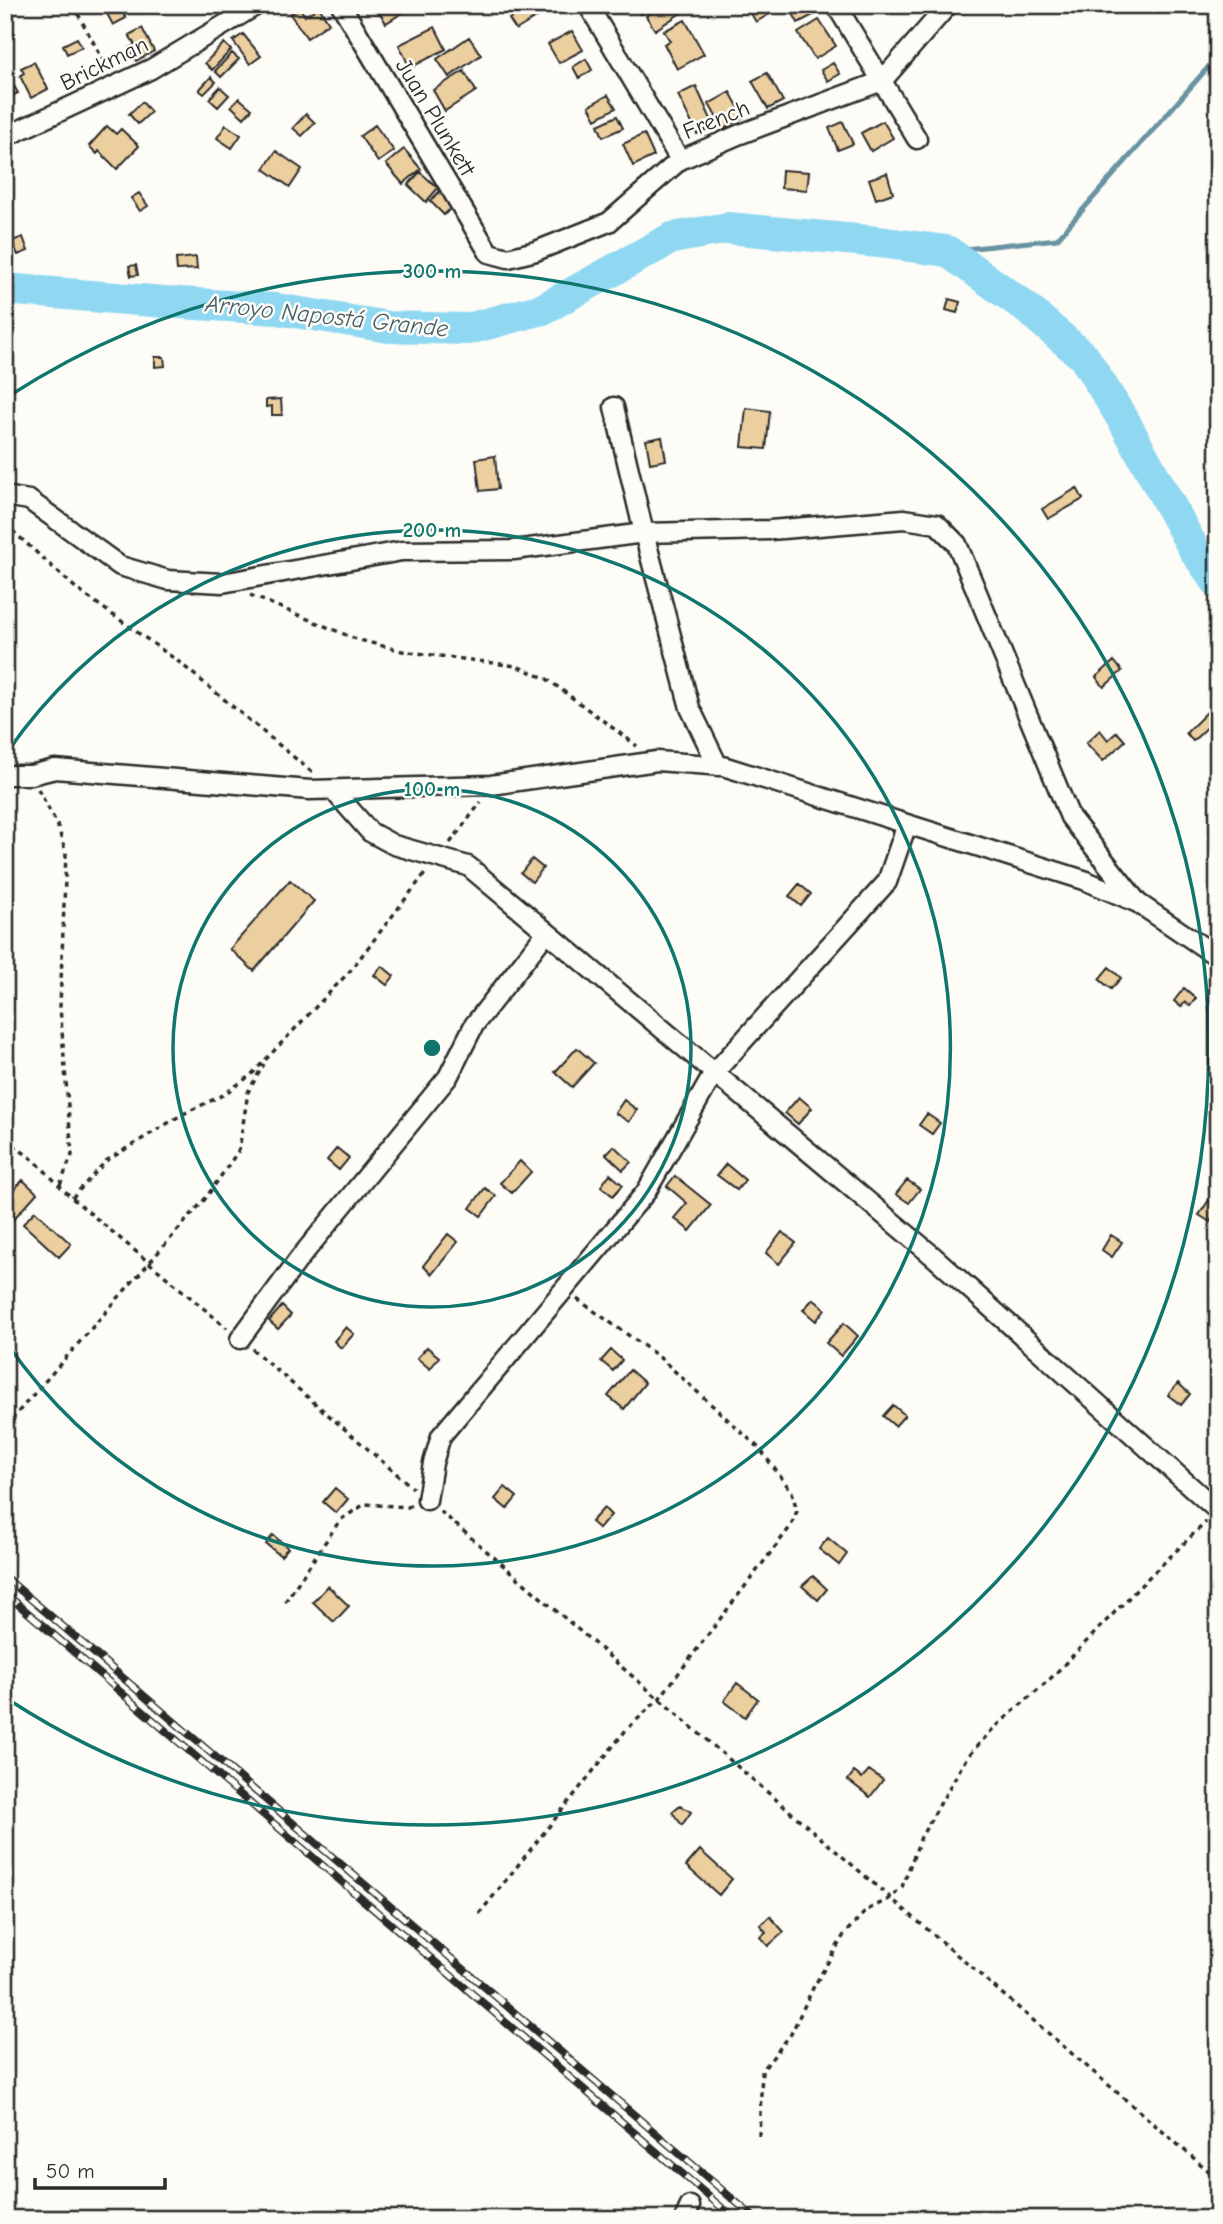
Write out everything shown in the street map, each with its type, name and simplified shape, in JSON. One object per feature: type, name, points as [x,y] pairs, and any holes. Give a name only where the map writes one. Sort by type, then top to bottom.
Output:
[{"type":"street","name":"Brickman","points":[[5,137],[151,69],[257,5]]},
{"type":"street","name":"Juan Plunkett","points":[[341,5],[489,253]]},
{"type":"street","points":[[588,5],[680,160]]},
{"type":"street","points":[[836,5],[917,139]]},
{"type":"street","name":"French","points":[[489,253],[508,258],[536,251],[609,222],[680,160],[738,135],[882,81],[948,5]]},
{"type":"street","points":[[614,407],[643,533],[690,708],[718,766]]},
{"type":"street","points":[[5,496],[29,500],[120,566],[168,580],[222,583],[402,551],[514,550],[643,533],[770,530],[904,519],[937,524],[957,544],[1070,817],[1138,903]]},
{"type":"street","points":[[5,775],[31,775],[55,769],[333,790],[491,785],[657,761],[718,766],[1084,880],[1138,903],[1218,957]]},
{"type":"street","points":[[333,790],[370,832],[394,845],[468,866],[933,1256],[1218,1511]]},
{"type":"street","points":[[427,1500],[441,1436],[646,1192],[714,1073],[887,882],[907,824]]},
{"type":"street","points":[[240,1339],[299,1259],[448,1077],[474,1025],[547,933]]},
{"type":"path","points":[[73,5],[116,84]]},
{"type":"path","points":[[5,524],[78,590],[179,662],[333,790]]},
{"type":"path","points":[[222,583],[356,639],[401,651],[516,666],[547,679],[657,761]]},
{"type":"path","points":[[31,775],[57,824],[66,853],[60,1007],[72,1155],[60,1186]]},
{"type":"path","points":[[72,1198],[106,1161],[183,1114],[223,1095],[251,1075],[350,971],[476,811],[491,785]]},
{"type":"path","points":[[5,1427],[205,1199],[239,1150],[248,1092],[267,1059]]},
{"type":"path","points":[[5,1139],[35,1161],[72,1198],[240,1339],[1218,2179]]},
{"type":"path","points":[[479,1914],[626,1731],[659,1699],[791,1526],[797,1511],[792,1492],[760,1448],[658,1356],[564,1289]]},
{"type":"path","points":[[285,1602],[340,1520],[365,1504],[408,1507],[427,1500]]},
{"type":"path","points":[[759,2136],[762,2071],[791,2034],[813,1988],[845,1933],[867,1910],[891,1898],[902,1887],[921,1837],[967,1757],[991,1731],[1051,1678],[1146,1580],[1218,1511]]},
{"type":"building","points":[[119,5],[126,18],[113,25],[105,10]]},
{"type":"building","points":[[375,5],[415,5],[386,23]]},
{"type":"building","points":[[635,5],[656,5],[641,14]]},
{"type":"building","points":[[663,5],[690,7],[655,30],[646,16]]},
{"type":"building","points":[[746,5],[785,5],[756,22]]},
{"type":"building","points":[[795,5],[811,5],[815,14],[798,23],[790,8]]},
{"type":"building","points":[[531,6],[537,17],[516,30],[509,19]]},
{"type":"building","points":[[319,7],[329,23],[307,38],[290,14],[300,8],[305,16]]},
{"type":"building","points":[[685,20],[704,54],[677,69],[664,44],[670,41],[664,31]]},
{"type":"building","points":[[819,20],[836,46],[815,59],[798,33]]},
{"type":"building","points":[[435,27],[446,49],[410,68],[399,45]]},
{"type":"building","points":[[142,28],[154,51],[136,61],[129,48],[135,45],[129,35]]},
{"type":"building","points":[[572,31],[583,50],[559,63],[548,44]]},
{"type":"building","points":[[243,34],[261,56],[250,64],[233,41]]},
{"type":"building","points":[[469,37],[481,55],[449,77],[437,59]]},
{"type":"building","points":[[77,38],[82,47],[67,54],[63,45]]},
{"type":"building","points":[[224,43],[231,50],[212,70],[205,63]]},
{"type":"building","points":[[232,53],[239,59],[221,77],[215,71]]},
{"type":"building","points":[[586,59],[592,70],[579,78],[573,67]]},
{"type":"building","points":[[34,62],[48,89],[31,98],[20,76],[24,73],[21,68]]},
{"type":"building","points":[[833,63],[840,74],[828,81],[821,70]]},
{"type":"building","points":[[464,71],[476,91],[445,111],[433,90]]},
{"type":"building","points":[[767,73],[783,101],[768,109],[752,81]]},
{"type":"building","points":[[211,77],[216,82],[204,94],[199,90]]},
{"type":"building","points":[[14,86],[18,93],[5,99],[5,91]]},
{"type":"building","points":[[696,86],[714,126],[697,134],[678,95]]},
{"type":"building","points":[[220,87],[229,95],[218,107],[209,99]]},
{"type":"building","points":[[730,92],[744,117],[723,129],[709,104]]},
{"type":"building","points":[[608,95],[616,108],[596,119],[589,106]]},
{"type":"building","points":[[239,98],[252,109],[244,118],[231,106]]},
{"type":"building","points":[[142,102],[151,112],[138,124],[129,114]]},
{"type":"building","points":[[306,114],[315,123],[302,136],[293,128]]},
{"type":"building","points":[[617,116],[623,128],[603,137],[598,125]]},
{"type":"building","points":[[883,121],[893,138],[871,151],[861,133]]},
{"type":"building","points":[[843,122],[853,144],[838,150],[829,128]]},
{"type":"building","points":[[226,125],[241,135],[232,148],[217,138]]},
{"type":"building","points":[[375,125],[394,151],[378,162],[360,136]]},
{"type":"building","points":[[107,126],[116,134],[121,129],[139,146],[117,169],[99,151],[97,154],[89,146]]},
{"type":"building","points":[[644,134],[654,156],[633,166],[623,144]]},
{"type":"building","points":[[404,149],[421,169],[403,184],[386,164]]},
{"type":"building","points":[[276,151],[302,169],[290,187],[264,169]]},
{"type":"building","points":[[782,170],[809,172],[807,190],[781,188]]},
{"type":"building","points":[[420,172],[438,188],[426,202],[408,185]]},
{"type":"building","points":[[887,173],[893,193],[876,199],[869,179]]},
{"type":"building","points":[[441,190],[455,204],[444,215],[430,201]]},
{"type":"building","points":[[139,193],[148,206],[140,211],[131,198]]},
{"type":"building","points":[[23,237],[28,251],[18,255],[12,241]]},
{"type":"building","points":[[196,257],[197,269],[177,270],[176,259]]},
{"type":"building","points":[[136,265],[138,275],[131,276],[129,266]]},
{"type":"building","points":[[949,299],[960,302],[957,313],[946,310]]},
{"type":"building","points":[[155,357],[164,357],[165,366],[155,367]]},
{"type":"building","points":[[281,399],[282,415],[272,415],[272,406],[266,407],[266,400]]},
{"type":"building","points":[[746,408],[770,411],[766,449],[742,447]]},
{"type":"building","points":[[662,437],[666,460],[650,463],[646,440]]},
{"type":"building","points":[[495,456],[498,489],[480,491],[476,459]]},
{"type":"building","points":[[1077,488],[1083,499],[1048,519],[1042,509]]},
{"type":"building","points":[[1114,661],[1122,671],[1104,687],[1096,677]]},
{"type":"building","points":[[1207,712],[1215,720],[1193,741],[1186,733]]},
{"type":"building","points":[[1100,730],[1108,740],[1117,732],[1125,741],[1103,761],[1086,743]]},
{"type":"building","points":[[532,859],[543,868],[532,882],[521,873]]},
{"type":"building","points":[[290,880],[314,901],[254,971],[230,949]]},
{"type":"building","points":[[799,884],[811,894],[801,906],[789,896]]},
{"type":"building","points":[[382,966],[394,976],[387,985],[374,975]]},
{"type":"building","points":[[1109,967],[1121,978],[1111,989],[1099,979]]},
{"type":"building","points":[[1184,988],[1196,998],[1190,1006],[1185,1002],[1181,1007],[1174,1001]]},
{"type":"building","points":[[577,1048],[594,1063],[572,1087],[555,1072]]},
{"type":"building","points":[[799,1097],[812,1108],[798,1124],[785,1113]]},
{"type":"building","points":[[624,1100],[637,1110],[629,1122],[615,1113]]},
{"type":"building","points":[[927,1114],[940,1123],[932,1134],[919,1125]]},
{"type":"building","points":[[614,1146],[631,1162],[623,1170],[606,1154]]},
{"type":"building","points":[[337,1148],[349,1158],[339,1170],[327,1160]]},
{"type":"building","points":[[520,1161],[531,1172],[512,1193],[500,1183]]},
{"type":"building","points":[[726,1164],[745,1180],[737,1190],[717,1175]]},
{"type":"building","points":[[610,1174],[623,1185],[613,1196],[601,1186]]},
{"type":"building","points":[[675,1176],[711,1205],[690,1231],[674,1218],[687,1203],[667,1186]]},
{"type":"building","points":[[23,1180],[37,1193],[10,1223],[5,1218],[5,1199]]},
{"type":"building","points":[[907,1180],[920,1189],[909,1203],[896,1194]]},
{"type":"building","points":[[485,1188],[496,1196],[481,1216],[470,1208]]},
{"type":"building","points":[[1209,1200],[1218,1206],[1210,1222],[1199,1215]]},
{"type":"building","points":[[35,1211],[71,1244],[59,1257],[23,1224]]},
{"type":"building","points":[[782,1232],[796,1243],[779,1264],[766,1253]]},
{"type":"building","points":[[448,1234],[458,1242],[432,1274],[423,1266]]},
{"type":"building","points":[[1111,1235],[1122,1242],[1112,1257],[1102,1250]]},
{"type":"building","points":[[813,1299],[825,1309],[816,1321],[803,1310]]},
{"type":"building","points":[[282,1306],[291,1315],[278,1329],[269,1321]]},
{"type":"building","points":[[844,1323],[858,1336],[841,1356],[826,1343]]},
{"type":"building","points":[[346,1327],[354,1334],[341,1348],[334,1341]]},
{"type":"building","points":[[427,1347],[439,1357],[430,1369],[417,1358]]},
{"type":"building","points":[[611,1350],[622,1360],[613,1371],[601,1361]]},
{"type":"building","points":[[630,1370],[645,1383],[624,1409],[608,1396]]},
{"type":"building","points":[[1178,1383],[1190,1394],[1181,1405],[1168,1395]]},
{"type":"building","points":[[893,1405],[905,1415],[895,1426],[883,1416]]},
{"type":"building","points":[[505,1487],[517,1497],[507,1509],[495,1499]]},
{"type":"building","points":[[335,1488],[348,1499],[336,1513],[323,1502]]},
{"type":"building","points":[[604,1508],[611,1515],[599,1529],[591,1522]]},
{"type":"building","points":[[273,1535],[288,1548],[281,1556],[266,1544]]},
{"type":"building","points":[[828,1538],[847,1554],[839,1565],[819,1549]]},
{"type":"building","points":[[813,1576],[827,1589],[818,1600],[802,1586]]},
{"type":"building","points":[[328,1586],[349,1606],[334,1622],[313,1602]]},
{"type":"building","points":[[737,1683],[758,1699],[745,1717],[724,1701]]},
{"type":"building","points":[[869,1770],[883,1780],[870,1797],[848,1780],[854,1772],[862,1778]]},
{"type":"building","points":[[680,1805],[691,1812],[682,1825],[672,1812]]},
{"type":"building","points":[[700,1850],[732,1879],[719,1895],[686,1866]]},
{"type":"building","points":[[770,1916],[784,1932],[768,1946],[760,1937],[766,1932],[760,1925]]},
{"type":"waterway","points":[[947,251],[1057,239],[1218,56]]},
{"type":"waterway","name":"Arroyo Napostá Grande","points":[[5,289],[276,309],[389,327],[468,329],[543,309],[672,238],[728,228],[947,251],[1024,306],[1084,357],[1125,423],[1195,551],[1218,583]]},
{"type":"railway","points":[[5,1577],[756,2219]]},
{"type":"railway","points":[[5,1593],[735,2219]]}]
